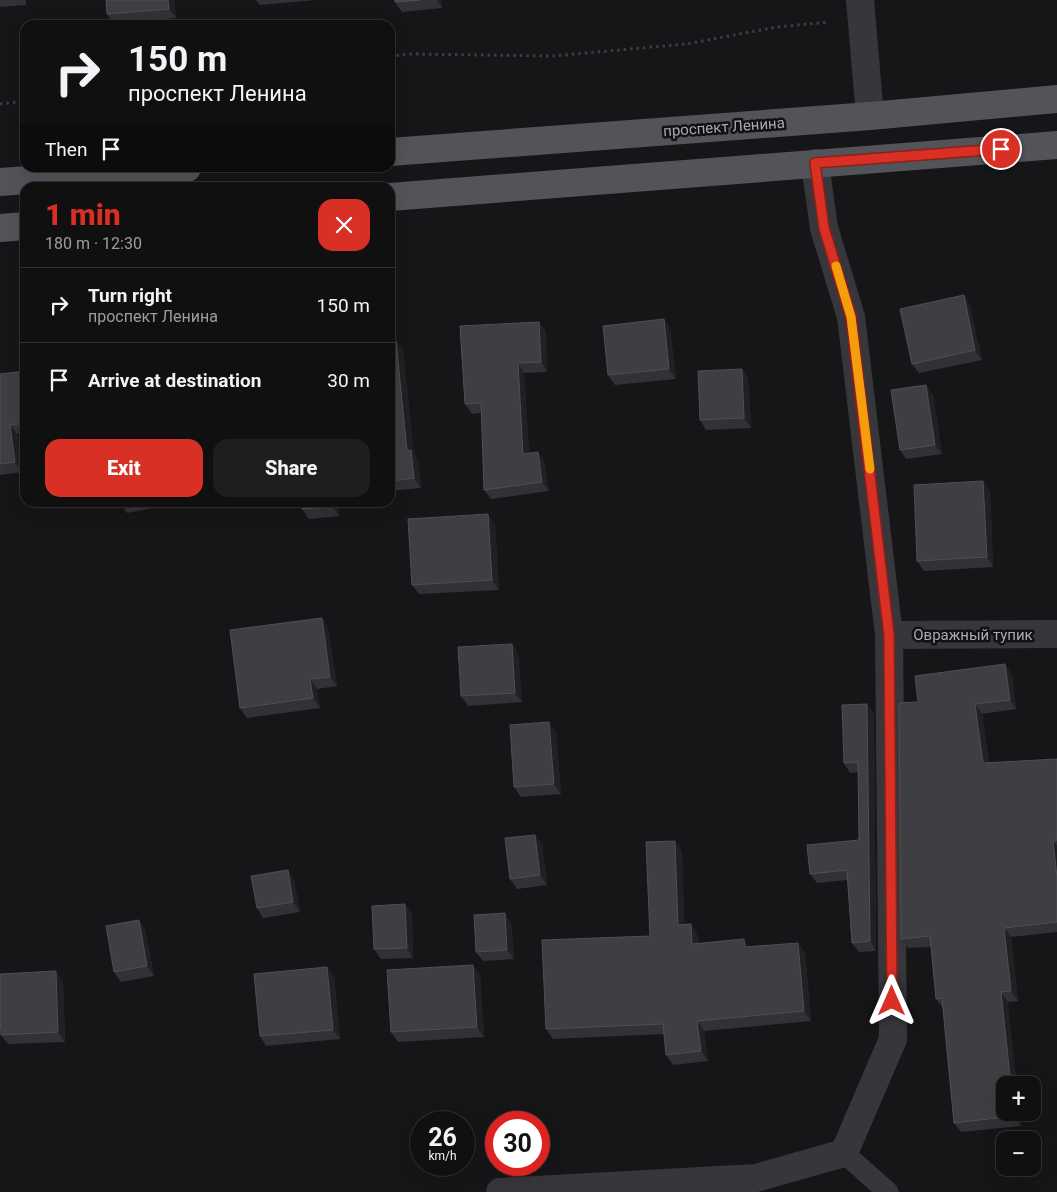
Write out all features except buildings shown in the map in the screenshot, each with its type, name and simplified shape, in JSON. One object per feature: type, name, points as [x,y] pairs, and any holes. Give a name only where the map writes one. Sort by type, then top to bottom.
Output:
[{"type":"main road","name":"проспект Ленина","points":[[395,152],[870,116],[1057,99]]},
{"type":"main road","points":[[395,197],[1057,145]]},
{"type":"main road","points":[[0,182],[134,172]]},
{"type":"main road","points":[[0,228],[20,226]]},
{"type":"street","points":[[861,9],[870,116]]},
{"type":"street","points":[[500,1192],[756,1178],[844,1153],[893,1039],[889,635],[851,317],[824,228],[815,163]]},
{"type":"street","name":"Овражный тупик","points":[[889,635],[1057,634]]},
{"type":"lane","points":[[844,1153],[888,1192]]},
{"type":"path","points":[[395,56],[411,54],[553,56],[686,44],[861,9]]},
{"type":"path","points":[[0,104],[20,102]]},
{"type":"slow traffic","points":[[836,266],[851,317],[870,469]]},
{"type":"route","points":[[892,1001],[889,635],[851,317],[824,228],[815,163],[1001,149]]}]
